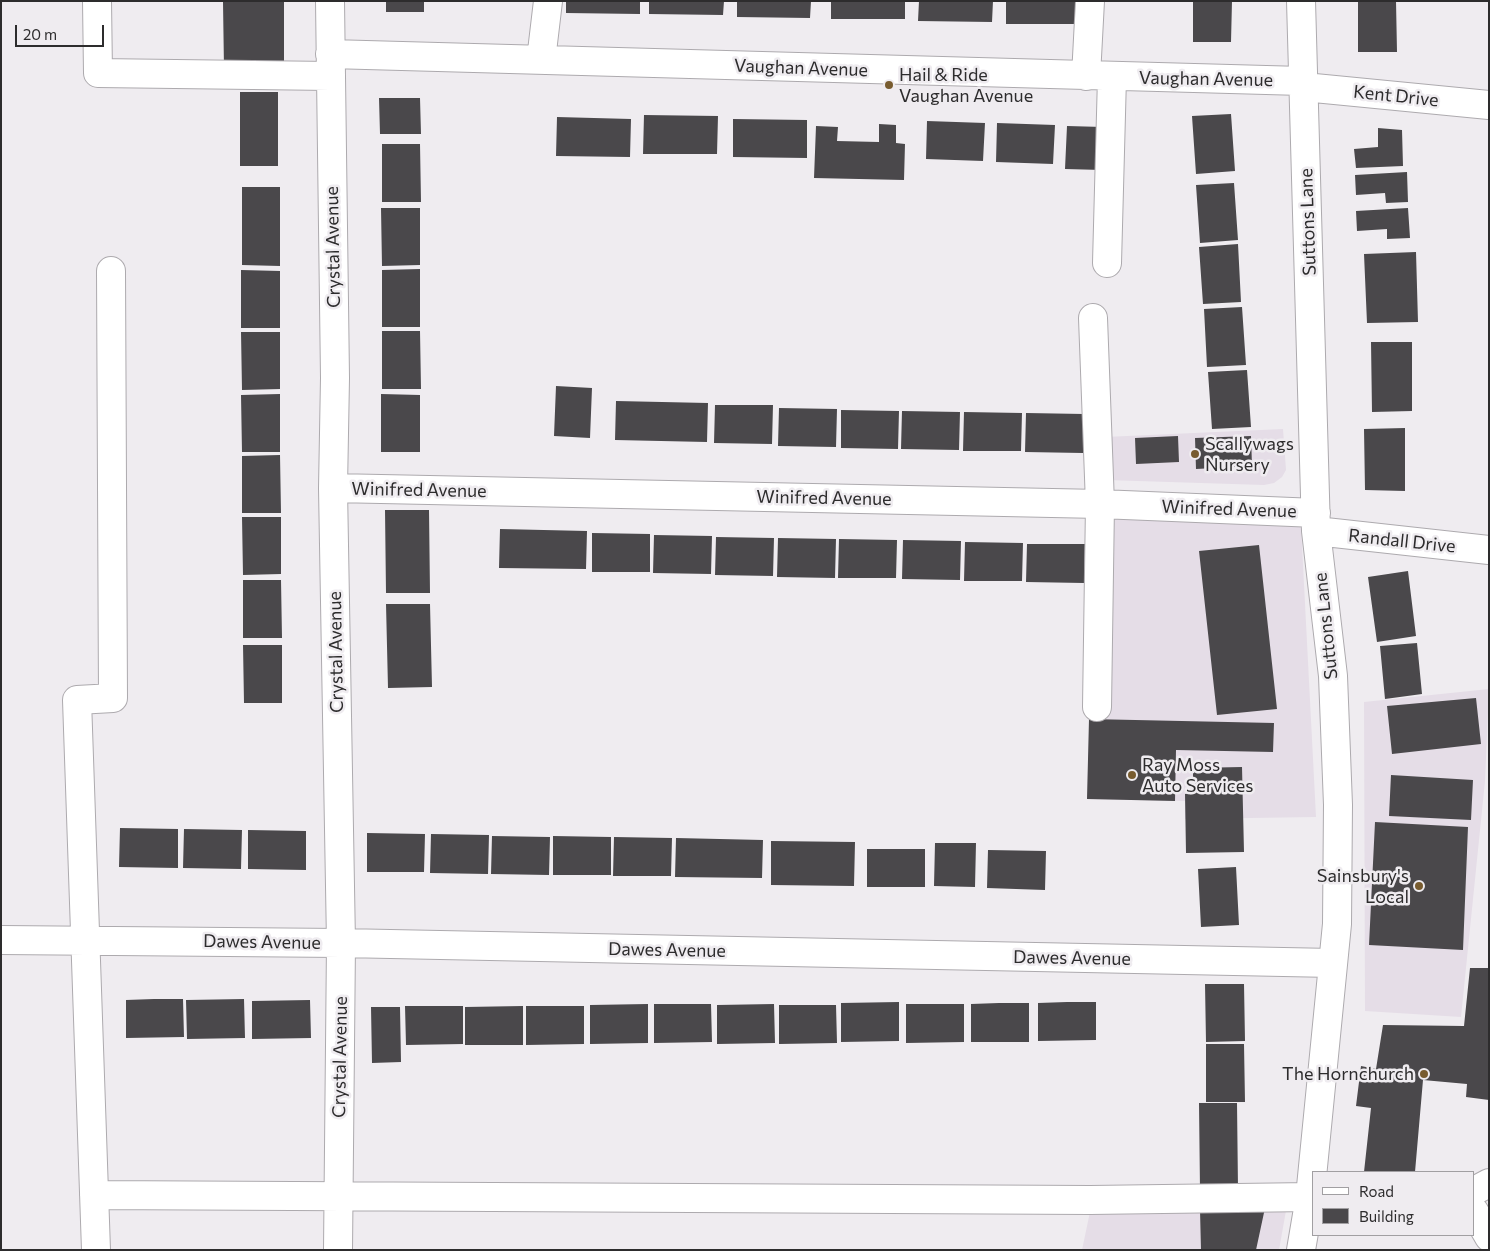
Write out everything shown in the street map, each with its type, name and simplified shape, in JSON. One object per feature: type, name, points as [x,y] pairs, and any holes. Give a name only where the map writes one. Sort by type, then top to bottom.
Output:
[{"type":"street","name":"Vaughan Avenue","points":[[97,1],[98,73],[541,60],[1303,84]]},
{"type":"street","name":"Crystal Avenue","points":[[330,1],[334,378],[333,488],[341,943],[338,1250]]},
{"type":"street","points":[[541,60],[548,1]]},
{"type":"street","points":[[1090,1],[1099,77],[1106,264]]},
{"type":"street","name":"Suttons Lane","points":[[1301,1],[1316,522],[1333,686],[1338,806],[1337,924],[1313,1171]]},
{"type":"street","name":"Kent Drive","points":[[1303,84],[1489,105]]},
{"type":"street","points":[[96,1250],[77,700],[113,698],[111,271]]},
{"type":"street","points":[[1093,318],[1100,504],[1096,707]]},
{"type":"street","name":"Winifred Avenue","points":[[333,488],[1100,504],[1316,522]]},
{"type":"street","name":"Randall Drive","points":[[1316,522],[1489,550]]},
{"type":"street","name":"Dawes Avenue","points":[[1,940],[341,943],[1333,963]]},
{"type":"street","name":"Suttons Lane","points":[[1307,1233],[1312,1177]]},
{"type":"street","points":[[1475,1190],[1489,1183]]},
{"type":"street","points":[[94,1195],[1090,1200],[1310,1197]]},
{"type":"street","points":[[1475,1213],[1489,1237]]},
{"type":"shaded area","name":"Scallywags Nursery","points":[[1283,429],[1286,470],[1282,477],[1274,483],[1264,485],[1106,480],[1105,437]]},
{"type":"shaded area","points":[[1096,514],[1301,526],[1316,817],[1185,819],[1185,801],[1087,799]]},
{"type":"shaded area","points":[[1489,689],[1485,781],[1461,1017],[1365,1011],[1364,702]]},
{"type":"shaded area","points":[[1287,1205],[1279,1250],[1082,1250],[1091,1207]]},
{"type":"building","points":[[284,1],[284,68],[224,69],[223,2]]},
{"type":"building","points":[[386,1],[424,1],[424,12],[386,12]]},
{"type":"building","points":[[566,1],[640,1],[640,14],[566,13]]},
{"type":"building","points":[[649,1],[724,1],[723,15],[649,14]]},
{"type":"building","points":[[737,1],[811,1],[810,18],[737,17]]},
{"type":"building","points":[[831,1],[905,1],[905,19],[831,19]]},
{"type":"building","points":[[919,1],[993,1],[992,22],[918,21]]},
{"type":"building","points":[[1006,1],[1080,1],[1080,24],[1006,24]]},
{"type":"building","points":[[1193,1],[1232,1],[1231,42],[1193,42]]},
{"type":"building","points":[[1358,1],[1396,1],[1397,52],[1358,52]]},
{"type":"building","points":[[240,92],[278,92],[278,166],[240,166]]},
{"type":"building","points":[[379,98],[420,98],[421,134],[380,134]]},
{"type":"building","points":[[1231,114],[1235,171],[1196,174],[1192,116]]},
{"type":"building","points":[[644,115],[718,116],[717,154],[643,154]]},
{"type":"building","points":[[557,117],[631,119],[630,157],[556,156]]},
{"type":"building","points":[[733,119],[807,120],[807,158],[733,157]]},
{"type":"building","points":[[927,121],[985,123],[983,161],[926,159]]},
{"type":"building","points":[[997,123],[1055,125],[1053,164],[996,162]]},
{"type":"building","points":[[879,124],[896,125],[896,143],[905,144],[904,180],[814,178],[816,126],[838,127],[837,141],[879,142]]},
{"type":"building","points":[[1067,126],[1103,127],[1102,170],[1065,169]]},
{"type":"building","points":[[1378,128],[1402,130],[1403,166],[1356,168],[1354,149],[1378,147]]},
{"type":"building","points":[[382,144],[420,144],[421,202],[382,202]]},
{"type":"building","points":[[1407,172],[1408,202],[1386,203],[1385,193],[1356,195],[1355,175]]},
{"type":"building","points":[[1234,183],[1238,240],[1200,243],[1196,185]]},
{"type":"building","points":[[242,187],[280,187],[280,266],[242,265]]},
{"type":"building","points":[[381,208],[420,208],[420,265],[382,266]]},
{"type":"building","points":[[1408,208],[1410,238],[1387,239],[1387,229],[1357,231],[1356,211]]},
{"type":"building","points":[[1238,244],[1241,302],[1203,304],[1199,247]]},
{"type":"building","points":[[1416,252],[1418,322],[1367,323],[1364,254]]},
{"type":"building","points":[[420,269],[420,327],[382,327],[382,270]]},
{"type":"building","points":[[241,270],[280,271],[280,328],[241,328]]},
{"type":"building","points":[[1242,307],[1246,365],[1207,367],[1204,309]]},
{"type":"building","points":[[382,331],[420,331],[421,389],[382,389]]},
{"type":"building","points":[[241,332],[280,332],[280,389],[242,390]]},
{"type":"building","points":[[1371,342],[1412,342],[1412,411],[1372,412]]},
{"type":"building","points":[[1247,370],[1251,427],[1212,429],[1208,372]]},
{"type":"building","points":[[556,386],[592,388],[590,438],[554,436]]},
{"type":"building","points":[[280,394],[280,452],[242,452],[241,395]]},
{"type":"building","points":[[381,394],[420,395],[420,452],[381,452]]},
{"type":"building","points":[[616,401],[708,403],[707,442],[615,440]]},
{"type":"building","points":[[715,405],[773,405],[772,444],[714,443]]},
{"type":"building","points":[[779,408],[837,409],[836,447],[778,446]]},
{"type":"building","points":[[841,410],[899,411],[898,449],[841,448]]},
{"type":"building","points":[[902,411],[960,412],[959,450],[901,449]]},
{"type":"building","points":[[964,412],[1022,413],[1021,451],[963,451]]},
{"type":"building","points":[[1026,413],[1084,414],[1083,453],[1025,452]]},
{"type":"building","points":[[1405,428],[1405,491],[1365,490],[1364,429]]},
{"type":"building","points":[[1178,436],[1179,462],[1136,464],[1135,438]]},
{"type":"building","points":[[1251,436],[1252,466],[1196,469],[1195,438]]},
{"type":"building","points":[[280,455],[281,513],[242,513],[242,456]]},
{"type":"building","points":[[385,510],[429,510],[430,593],[386,593]]},
{"type":"building","points":[[242,517],[281,517],[281,574],[243,575]]},
{"type":"building","points":[[500,529],[587,531],[586,569],[499,568]]},
{"type":"building","points":[[592,533],[650,534],[650,572],[592,572]]},
{"type":"building","points":[[654,535],[712,536],[711,574],[653,573]]},
{"type":"building","points":[[716,537],[774,538],[773,576],[715,575]]},
{"type":"building","points":[[778,538],[836,539],[835,578],[777,577]]},
{"type":"building","points":[[839,539],[897,540],[896,578],[838,578]]},
{"type":"building","points":[[903,540],[961,541],[960,580],[902,579]]},
{"type":"building","points":[[965,542],[1023,543],[1022,581],[964,581]]},
{"type":"building","points":[[1027,544],[1085,544],[1084,583],[1026,582]]},
{"type":"building","points":[[1259,545],[1277,709],[1217,715],[1199,551]]},
{"type":"building","points":[[1408,571],[1416,636],[1377,642],[1368,577]]},
{"type":"building","points":[[243,580],[281,580],[282,638],[243,638]]},
{"type":"building","points":[[386,604],[430,604],[432,687],[388,688]]},
{"type":"building","points":[[1417,643],[1422,694],[1385,699],[1380,646]]},
{"type":"building","points":[[243,645],[282,645],[282,703],[244,703]]},
{"type":"building","points":[[1476,698],[1481,744],[1392,754],[1387,706]]},
{"type":"building","name":"Ray Moss Auto Services","points":[[1089,719],[1274,723],[1273,752],[1176,750],[1175,801],[1087,799]]},
{"type":"building","points":[[1242,767],[1244,852],[1186,853],[1185,794],[1193,793],[1193,768]]},
{"type":"building","points":[[1391,775],[1473,780],[1471,820],[1389,816]]},
{"type":"building","name":"Sainsbury's Local","points":[[1375,822],[1468,827],[1463,950],[1369,945]]},
{"type":"building","points":[[120,828],[178,829],[178,868],[119,867]]},
{"type":"building","points":[[184,829],[242,830],[241,869],[183,868]]},
{"type":"building","points":[[248,830],[306,831],[306,870],[248,869]]},
{"type":"building","points":[[367,833],[425,834],[424,872],[367,872]]},
{"type":"building","points":[[431,834],[489,835],[488,874],[430,873]]},
{"type":"building","points":[[492,836],[550,837],[549,875],[491,874]]},
{"type":"building","points":[[553,836],[611,837],[611,875],[553,875]]},
{"type":"building","points":[[614,837],[672,838],[671,876],[613,876]]},
{"type":"building","points":[[676,838],[763,840],[762,878],[675,877]]},
{"type":"building","points":[[771,841],[855,842],[854,886],[771,885]]},
{"type":"building","points":[[935,843],[976,843],[975,887],[934,886]]},
{"type":"building","points":[[867,849],[925,849],[925,887],[867,887]]},
{"type":"building","points":[[988,850],[1046,851],[1045,890],[987,888]]},
{"type":"building","points":[[1236,867],[1239,925],[1201,927],[1198,869]]},
{"type":"building","name":"The Hornchurch","points":[[1470,968],[1489,968],[1489,1100],[1466,1097],[1467,1084],[1423,1080],[1415,1171],[1364,1171],[1371,1108],[1356,1106],[1361,1066],[1376,1069],[1383,1025],[1464,1026]]},
{"type":"building","points":[[1205,984],[1244,984],[1245,1041],[1206,1042]]},
{"type":"building","points":[[183,999],[184,1037],[126,1038],[126,1000]]},
{"type":"building","points":[[244,999],[245,1038],[187,1039],[186,1000]]},
{"type":"building","points":[[310,1000],[311,1038],[252,1039],[252,1001]]},
{"type":"building","points":[[899,1002],[899,1041],[841,1042],[841,1003]]},
{"type":"building","points":[[1096,1002],[1096,1040],[1038,1041],[1038,1003]]},
{"type":"building","points":[[1029,1003],[1029,1042],[971,1042],[971,1004]]},
{"type":"building","points":[[648,1004],[648,1043],[590,1044],[590,1005]]},
{"type":"building","points":[[654,1004],[711,1004],[712,1042],[654,1043]]},
{"type":"building","points":[[774,1004],[775,1043],[717,1044],[717,1005]]},
{"type":"building","points":[[906,1004],[964,1004],[964,1042],[906,1043]]},
{"type":"building","points":[[779,1005],[836,1005],[837,1043],[779,1044]]},
{"type":"building","points":[[405,1006],[463,1006],[463,1044],[406,1045]]},
{"type":"building","points":[[523,1006],[523,1045],[465,1045],[465,1007]]},
{"type":"building","points":[[526,1006],[584,1006],[584,1044],[526,1045]]},
{"type":"building","points":[[371,1007],[400,1007],[401,1062],[372,1063]]},
{"type":"building","points":[[1206,1044],[1244,1044],[1245,1102],[1206,1102]]},
{"type":"building","points":[[1199,1103],[1237,1103],[1238,1189],[1200,1190]]},
{"type":"building","points":[[1265,1208],[1256,1250],[1201,1250],[1200,1210]]},
{"type":"place","name":"Hail & Ride Vaughan Avenue","points":[[889,85]]},
{"type":"place","name":"Scallywags Nursery","points":[[1195,454]]},
{"type":"place","name":"Ray Moss Auto Services","points":[[1132,775]]},
{"type":"place","name":"Sainsbury's Local","points":[[1419,886]]},
{"type":"place","name":"The Hornchurch","points":[[1424,1074]]}]
